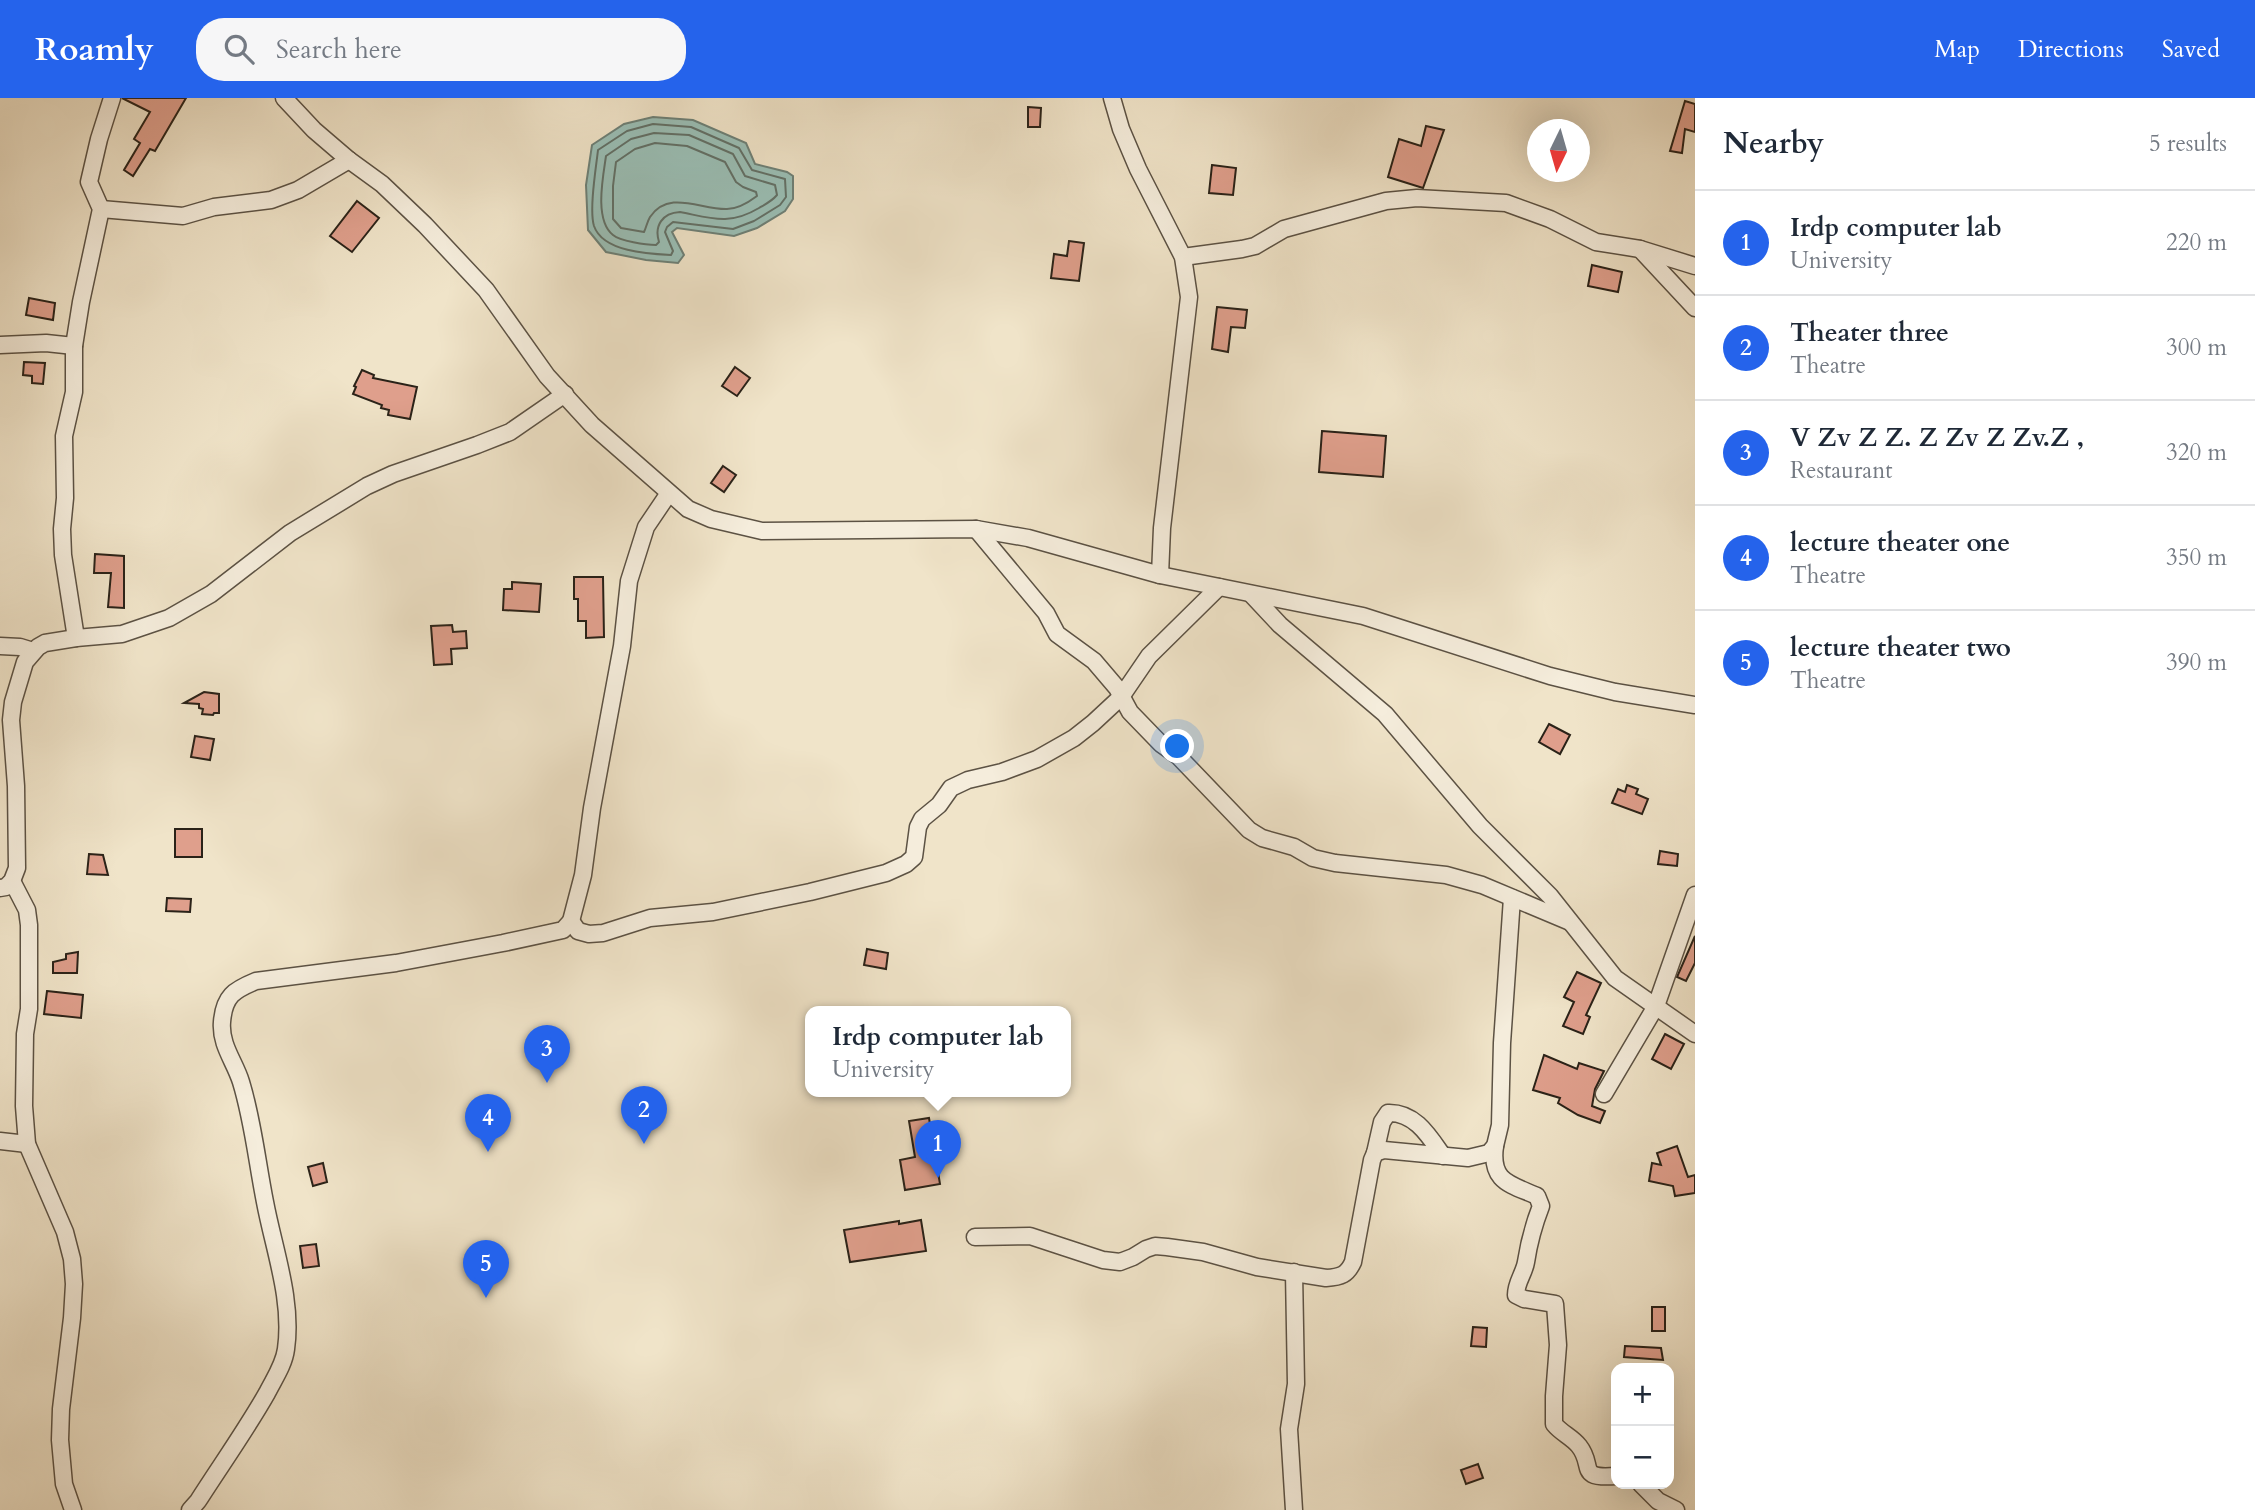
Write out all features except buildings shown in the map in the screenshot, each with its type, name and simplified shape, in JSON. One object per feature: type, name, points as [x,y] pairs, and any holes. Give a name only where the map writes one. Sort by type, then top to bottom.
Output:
[{"type":"street","points":[[76,638],[62,529],[65,436],[74,392],[74,346],[80,302],[101,209],[89,182],[112,98]]},
{"type":"street","points":[[284,98],[314,130],[382,184],[417,217],[486,290],[547,376],[592,425],[688,509],[711,519],[762,531],[976,529],[1028,538],[1160,575],[1363,617],[1550,676],[1615,692],[1695,705]]},
{"type":"street","points":[[1112,98],[1121,129],[1138,169],[1184,257],[1189,297],[1162,528],[1160,575]]},
{"type":"street","points":[[101,209],[183,216],[214,207],[271,200],[298,190],[349,160]]},
{"type":"street","points":[[1184,257],[1255,246],[1284,229],[1386,201],[1418,198],[1506,203],[1550,219],[1596,242],[1640,249],[1695,265]]},
{"type":"street","points":[[1640,249],[1695,308]]},
{"type":"street","points":[[0,345],[46,343],[74,346]]},
{"type":"street","points":[[73,1510],[64,1484],[60,1440],[62,1397],[73,1307],[72,1259],[65,1232],[27,1144],[24,1106],[25,1034],[29,1009],[29,925],[27,910],[6,885],[17,867],[11,720],[13,702],[25,662],[33,651],[45,643],[122,634],[169,618],[211,594],[290,533],[368,486],[393,474],[509,432],[565,394]]},
{"type":"street","points":[[190,1510],[259,1406],[278,1372],[287,1343],[287,1315],[282,1281],[250,1119],[241,1080],[222,1039],[222,1013],[226,1001],[235,990],[256,981],[396,962],[503,943],[563,930],[571,921],[583,875],[592,808],[622,646],[629,581],[646,527],[669,493]]},
{"type":"street","points":[[976,529],[1046,613],[1057,634],[1094,662],[1117,688],[1130,712],[1153,736],[1178,756],[1250,830],[1262,838],[1294,846],[1313,858],[1335,863],[1446,875],[1482,886],[1570,922]]},
{"type":"street","points":[[571,921],[578,931],[589,934],[603,933],[650,918],[713,912],[810,892],[886,873],[906,864],[914,857],[918,827],[922,819],[939,806],[951,788],[968,780],[1037,759],[1093,723],[1121,697],[1149,656],[1219,587]]},
{"type":"street","points":[[1251,594],[1280,625],[1385,714],[1480,826],[1549,896],[1615,978],[1695,1034]]},
{"type":"street","points":[[0,646],[33,651]]},
{"type":"street","points":[[1604,1094],[1656,1006],[1695,895]]},
{"type":"street","points":[[1512,898],[1502,1043],[1500,1125],[1493,1158],[1504,1182],[1537,1196],[1541,1206],[1527,1248],[1522,1276],[1516,1284],[1516,1294],[1524,1299],[1555,1304],[1558,1345],[1554,1424],[1584,1453],[1586,1468],[1591,1473],[1611,1476]]},
{"type":"street","points":[[975,1237],[1030,1236],[1104,1260],[1120,1262],[1154,1246],[1167,1247],[1203,1252],[1257,1267],[1338,1278],[1349,1272],[1353,1262],[1371,1160],[1382,1122],[1388,1113],[1398,1113],[1411,1118],[1424,1130],[1443,1156]]},
{"type":"street","points":[[0,1141],[27,1144]]},
{"type":"street","points":[[1375,1153],[1384,1150],[1468,1158],[1489,1153],[1495,1146]]},
{"type":"street","points":[[1294,1272],[1296,1384],[1289,1429],[1294,1510]]},
{"type":"street","points":[[1646,1489],[1658,1502],[1676,1510]]},
{"type":"water","points":[[653,117],[693,120],[746,143],[755,164],[793,176],[793,199],[785,211],[757,228],[734,236],[677,228],[672,232],[684,255],[678,263],[606,252],[588,230],[586,185],[592,145],[624,124]]},
{"type":"place","name":"V Zv Z Z. Z Zv Z Zv.Z ,","points":[[547,1083]]},
{"type":"place","name":"Theater three","points":[[644,1144]]},
{"type":"place","name":"lecture theater one","points":[[488,1152]]},
{"type":"place","name":"Irdp computer lab","points":[[938,1178]]},
{"type":"place","name":"lecture theater two","points":[[486,1298]]}]
